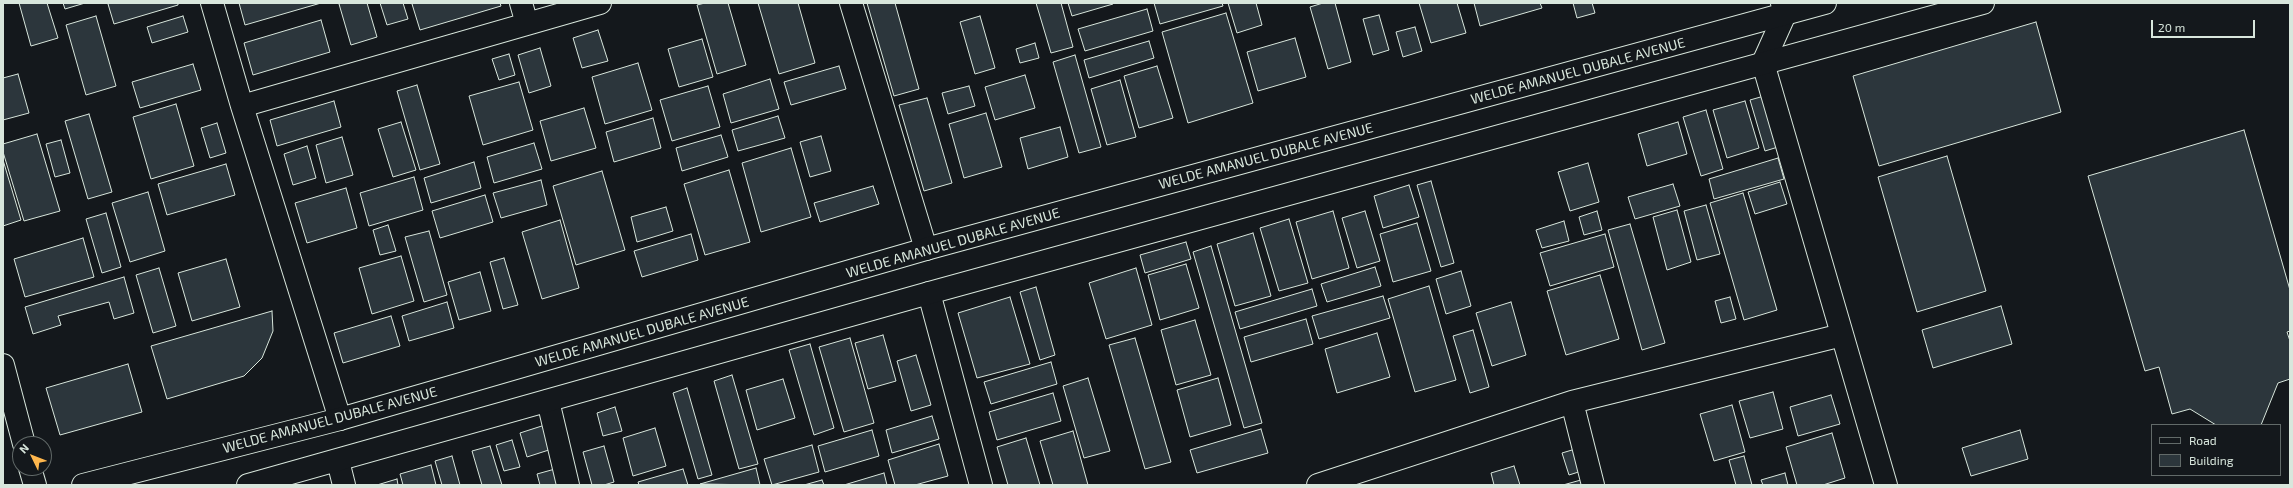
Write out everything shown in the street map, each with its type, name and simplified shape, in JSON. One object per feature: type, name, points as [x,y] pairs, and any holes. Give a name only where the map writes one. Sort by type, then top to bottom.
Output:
[{"type":"main road","points":[[212,3],[242,106],[340,419]]},
{"type":"main road","points":[[521,3],[527,24]]},
{"type":"main road","points":[[242,106],[600,3]]},
{"type":"main road","points":[[851,3],[926,249]]},
{"type":"main road","name":"WELDE AMANUEL DUBALE AVENUE","points":[[83,485],[340,419],[926,249],[1783,9],[1825,3]]},
{"type":"main road","points":[[248,485],[338,461],[929,293],[1983,3]]},
{"type":"main road","points":[[1783,9],[1763,63],[1886,485]]},
{"type":"main road","points":[[929,293],[981,485]]},
{"type":"main road","points":[[1318,485],[1572,402],[1842,335]]},
{"type":"main road","points":[[3,365],[22,436]]},
{"type":"main road","points":[[548,401],[568,485]]},
{"type":"main road","points":[[1572,402],[1593,485]]},
{"type":"main road","points":[[338,461],[344,485]]},
{"type":"building","points":[[19,3],[47,3],[58,38],[31,46]]},
{"type":"building","points":[[63,3],[85,3],[65,9]]},
{"type":"building","points":[[178,3],[178,5],[114,24],[108,4]]},
{"type":"building","points":[[239,3],[321,3],[245,25]]},
{"type":"building","points":[[367,3],[377,37],[351,45],[339,4]]},
{"type":"building","points":[[380,3],[403,3],[408,19],[387,25]]},
{"type":"building","points":[[500,3],[501,6],[420,30],[412,4]]},
{"type":"building","points":[[705,3],[728,3],[746,65],[717,74],[697,5]]},
{"type":"building","points":[[758,3],[798,3],[815,63],[779,74]]},
{"type":"building","points":[[867,3],[895,3],[919,89],[894,96]]},
{"type":"building","points":[[1036,3],[1061,3],[1073,47],[1051,53]]},
{"type":"building","points":[[1068,3],[1113,3],[1113,4],[1072,16]]},
{"type":"building","points":[[1154,3],[1222,3],[1223,6],[1160,24]]},
{"type":"building","points":[[1228,3],[1256,3],[1262,25],[1237,33]]},
{"type":"building","points":[[1323,3],[1335,3],[1351,62],[1328,69],[1310,7]]},
{"type":"building","points":[[1419,3],[1457,3],[1466,33],[1431,43]]},
{"type":"building","points":[[1474,3],[1540,3],[1542,8],[1480,26]]},
{"type":"building","points":[[1573,3],[1592,3],[1595,13],[1577,18]]},
{"type":"building","points":[[1147,9],[1153,31],[1085,51],[1078,29]]},
{"type":"building","points":[[1226,13],[1253,103],[1188,123],[1162,32]]},
{"type":"building","points":[[1379,15],[1389,50],[1373,55],[1363,19]]},
{"type":"building","points":[[96,16],[116,86],[86,95],[66,25]]},
{"type":"building","points":[[183,16],[188,32],[152,43],[147,27]]},
{"type":"building","points":[[980,16],[995,68],[975,74],[960,22]]},
{"type":"building","points":[[321,20],[330,52],[253,75],[244,43]]},
{"type":"building","points":[[2036,22],[2061,112],[1879,166],[1853,76]]},
{"type":"building","points":[[1415,27],[1422,51],[1403,57],[1396,32]]},
{"type":"building","points":[[598,30],[608,61],[582,68],[573,38]]},
{"type":"building","points":[[1295,38],[1306,77],[1258,91],[1247,52]]},
{"type":"building","points":[[702,39],[713,77],[679,87],[668,49]]},
{"type":"building","points":[[1149,41],[1154,58],[1089,78],[1084,60]]},
{"type":"building","points":[[1035,43],[1039,58],[1020,63],[1016,49]]},
{"type":"building","points":[[540,48],[551,86],[529,93],[518,55]]},
{"type":"building","points":[[509,54],[515,75],[499,80],[492,59]]},
{"type":"building","points":[[1075,55],[1101,147],[1079,153],[1053,62]]},
{"type":"building","points":[[638,63],[652,110],[605,124],[592,77]]},
{"type":"building","points":[[193,64],[201,90],[140,108],[132,82]]},
{"type":"building","points":[[839,66],[846,89],[791,105],[784,82]]},
{"type":"building","points":[[1157,66],[1173,118],[1139,128],[1124,76]]},
{"type":"building","points":[[18,74],[29,113],[3,120],[3,78]]},
{"type":"building","points":[[1025,75],[1035,108],[995,120],[985,87]]},
{"type":"building","points":[[770,79],[779,109],[731,123],[723,94]]},
{"type":"building","points":[[1120,80],[1136,137],[1107,145],[1091,89]]},
{"type":"building","points":[[519,82],[533,130],[483,145],[469,96]]},
{"type":"building","points":[[417,85],[440,164],[420,170],[397,91]]},
{"type":"building","points":[[708,86],[720,127],[672,141],[660,100]]},
{"type":"building","points":[[969,86],[975,106],[948,114],[942,93]]},
{"type":"building","points":[[1764,96],[1778,147],[1765,151],[1750,100]]},
{"type":"building","points":[[927,98],[952,183],[924,191],[899,105]]},
{"type":"building","points":[[334,101],[341,127],[277,146],[270,120]]},
{"type":"building","points":[[1745,101],[1759,148],[1727,158],[1713,110]]},
{"type":"building","points":[[176,104],[194,166],[151,179],[133,117]]},
{"type":"building","points":[[584,108],[596,148],[551,161],[540,121]]},
{"type":"building","points":[[1706,110],[1723,169],[1701,176],[1683,117]]},
{"type":"building","points":[[986,113],[1002,167],[964,178],[949,124]]},
{"type":"building","points":[[89,114],[112,192],[88,199],[65,121]]},
{"type":"building","points":[[778,116],[785,138],[738,151],[732,130]]},
{"type":"building","points":[[653,118],[661,148],[614,162],[606,132]]},
{"type":"building","points":[[401,122],[416,170],[393,177],[378,129]]},
{"type":"building","points":[[1678,122],[1687,154],[1647,166],[1638,134]]},
{"type":"building","points":[[217,123],[226,153],[210,158],[201,128]]},
{"type":"building","points":[[1060,127],[1068,157],[1028,169],[1020,138]]},
{"type":"building","points":[[2244,130],[2290,290],[2290,331],[2287,332],[2290,341],[2290,379],[2278,383],[2261,424],[2214,424],[2190,409],[2172,414],[2159,367],[2145,371],[2088,176]]},
{"type":"building","points":[[37,134],[60,211],[24,221],[3,152],[3,144]]},
{"type":"building","points":[[721,135],[728,157],[682,171],[676,148]]},
{"type":"building","points":[[821,136],[831,171],[810,177],[800,142]]},
{"type":"building","points":[[342,137],[353,175],[326,183],[316,145]]},
{"type":"building","points":[[61,140],[70,173],[55,177],[46,144]]},
{"type":"building","points":[[534,143],[542,169],[494,183],[487,157]]},
{"type":"building","points":[[307,146],[316,178],[293,185],[284,154]]},
{"type":"building","points":[[791,148],[811,217],[761,232],[742,163]]},
{"type":"building","points":[[1947,156],[1986,291],[1917,312],[1878,177]]},
{"type":"building","points":[[1778,158],[1784,179],[1714,199],[1709,179]]},
{"type":"building","points":[[3,160],[21,220],[3,226]]},
{"type":"building","points":[[474,162],[481,188],[431,203],[424,178]]},
{"type":"building","points":[[1588,163],[1599,202],[1570,211],[1558,172]]},
{"type":"building","points":[[226,164],[235,195],[167,215],[158,184]]},
{"type":"building","points":[[729,170],[750,242],[705,255],[684,184]]},
{"type":"building","points":[[602,171],[625,250],[576,265],[553,186]]},
{"type":"building","points":[[414,177],[423,210],[369,226],[360,193]]},
{"type":"building","points":[[541,180],[547,205],[501,218],[493,193]]},
{"type":"building","points":[[1431,181],[1454,263],[1441,267],[1417,185]]},
{"type":"building","points":[[1780,182],[1787,204],[1755,214],[1748,192]]},
{"type":"building","points":[[1673,184],[1680,206],[1635,219],[1628,197]]},
{"type":"building","points":[[1409,185],[1419,217],[1383,228],[1374,196]]},
{"type":"building","points":[[873,186],[879,204],[820,222],[814,203]]},
{"type":"building","points":[[346,188],[357,228],[307,243],[295,203]]},
{"type":"building","points":[[148,192],[165,251],[130,262],[112,203]]},
{"type":"building","points":[[1743,193],[1777,310],[1744,320],[1710,203]]},
{"type":"building","points":[[485,195],[493,222],[440,238],[432,211]]},
{"type":"building","points":[[1706,205],[1720,254],[1697,260],[1684,211]]},
{"type":"building","points":[[666,207],[673,231],[637,242],[631,217]]},
{"type":"building","points":[[1677,210],[1691,262],[1667,270],[1653,217]]},
{"type":"building","points":[[1333,211],[1349,268],[1312,279],[1296,222]]},
{"type":"building","points":[[1365,211],[1380,261],[1357,268],[1342,218]]},
{"type":"building","points":[[1597,211],[1602,230],[1584,235],[1579,217]]},
{"type":"building","points":[[106,213],[121,267],[102,273],[86,219]]},
{"type":"building","points":[[1289,219],[1308,283],[1279,291],[1260,228]]},
{"type":"building","points":[[560,220],[579,288],[542,299],[522,232]]},
{"type":"building","points":[[1564,221],[1569,241],[1542,248],[1536,230]]},
{"type":"building","points":[[1417,223],[1431,271],[1393,282],[1380,234]]},
{"type":"building","points":[[1630,224],[1665,343],[1642,350],[1608,230]]},
{"type":"building","points":[[388,225],[396,251],[380,255],[373,230]]},
{"type":"building","points":[[429,231],[447,295],[424,302],[405,237]]},
{"type":"building","points":[[1253,233],[1271,296],[1235,306],[1217,244]]},
{"type":"building","points":[[691,234],[698,260],[642,277],[634,251]]},
{"type":"building","points":[[1605,234],[1614,267],[1550,286],[1540,253]]},
{"type":"building","points":[[83,238],[94,277],[25,297],[14,259]]},
{"type":"building","points":[[1186,242],[1191,259],[1145,273],[1140,255]]},
{"type":"building","points":[[1211,246],[1262,423],[1244,428],[1193,252]]},
{"type":"building","points":[[401,256],[414,301],[372,314],[359,268]]},
{"type":"building","points":[[504,258],[518,305],[503,309],[490,262]]},
{"type":"building","points":[[226,259],[240,307],[192,321],[178,273]]},
{"type":"building","points":[[1186,264],[1199,308],[1160,320],[1148,275]]},
{"type":"building","points":[[1375,267],[1381,286],[1327,302],[1321,284]]},
{"type":"building","points":[[159,268],[176,326],[153,333],[136,275]]},
{"type":"building","points":[[1136,268],[1152,325],[1106,339],[1089,283]]},
{"type":"building","points":[[1461,271],[1471,306],[1446,314],[1436,279]]},
{"type":"building","points":[[480,272],[491,311],[459,320],[448,282]]},
{"type":"building","points":[[1600,275],[1619,339],[1566,355],[1547,291]]},
{"type":"building","points":[[124,277],[134,313],[114,319],[109,302],[58,316],[61,325],[33,334],[25,307]]},
{"type":"building","points":[[1429,286],[1456,380],[1415,392],[1388,299]]},
{"type":"building","points":[[1036,287],[1055,355],[1040,360],[1020,292]]},
{"type":"building","points":[[1312,289],[1317,306],[1240,329],[1235,312]]},
{"type":"building","points":[[1383,296],[1390,318],[1319,339],[1312,316]]},
{"type":"building","points":[[1010,297],[1030,364],[977,378],[958,313]]},
{"type":"building","points":[[1730,297],[1736,319],[1721,323],[1715,301]]},
{"type":"building","points":[[447,302],[454,328],[409,341],[402,316]]},
{"type":"building","points":[[1511,302],[1526,355],[1492,366],[1476,313]]},
{"type":"building","points":[[2001,306],[2012,344],[1933,368],[1922,330]]},
{"type":"building","points":[[272,311],[273,331],[262,358],[244,376],[167,399],[151,346]]},
{"type":"building","points":[[391,316],[400,346],[343,363],[334,333]]},
{"type":"building","points":[[1306,319],[1313,344],[1251,362],[1244,337]]},
{"type":"building","points":[[1195,320],[1211,375],[1176,385],[1161,330]]},
{"type":"building","points":[[1473,330],[1489,387],[1470,393],[1453,336]]},
{"type":"building","points":[[1377,333],[1390,377],[1337,393],[1325,349]]},
{"type":"building","points":[[883,335],[896,381],[868,389],[855,343]]},
{"type":"building","points":[[850,338],[874,423],[844,432],[819,347]]},
{"type":"building","points":[[1135,338],[1171,462],[1145,469],[1109,345]]},
{"type":"building","points":[[810,344],[834,428],[814,435],[789,350]]},
{"type":"building","points":[[916,355],[931,405],[911,411],[897,361]]},
{"type":"building","points":[[1051,362],[1057,384],[991,404],[984,382]]},
{"type":"building","points":[[128,364],[142,412],[60,435],[46,388]]},
{"type":"building","points":[[732,375],[758,464],[739,469],[714,381]]},
{"type":"building","points":[[1088,378],[1110,451],[1084,458],[1063,386]]},
{"type":"building","points":[[1218,378],[1231,425],[1190,437],[1177,390]]},
{"type":"building","points":[[783,379],[795,418],[757,430],[746,390]]},
{"type":"building","points":[[687,388],[712,475],[698,479],[673,393]]},
{"type":"building","points":[[1773,392],[1783,429],[1750,438],[1739,401]]},
{"type":"building","points":[[1053,393],[1061,421],[997,440],[989,412]]},
{"type":"building","points":[[1831,395],[1840,424],[1798,436],[1790,407]]},
{"type":"building","points":[[1732,405],[1745,452],[1714,461],[1700,414]]},
{"type":"building","points":[[615,407],[622,431],[603,436],[597,413]]},
{"type":"building","points":[[932,416],[939,439],[892,453],[886,430]]},
{"type":"building","points":[[548,424],[555,448],[527,457],[520,433]]},
{"type":"building","points":[[655,428],[666,466],[633,476],[623,438]]},
{"type":"building","points":[[1261,429],[1268,453],[1197,473],[1190,450]]},
{"type":"building","points":[[872,430],[879,456],[825,472],[818,446]]},
{"type":"building","points":[[2020,430],[2028,459],[1971,476],[1962,448]]},
{"type":"building","points":[[1073,431],[1088,485],[1053,485],[1040,441]]},
{"type":"building","points":[[1832,433],[1845,478],[1823,485],[1797,485],[1786,447]]},
{"type":"building","points":[[1026,438],[1040,485],[1008,485],[997,447]]},
{"type":"building","points":[[512,440],[520,467],[504,471],[496,445]]},
{"type":"building","points":[[939,444],[948,476],[915,485],[895,485],[888,460]]},
{"type":"building","points":[[812,445],[819,472],[772,485],[764,459]]},
{"type":"building","points":[[490,446],[502,485],[482,485],[472,451]]},
{"type":"building","points":[[604,446],[614,482],[604,485],[592,485],[583,452]]},
{"type":"building","points":[[1582,447],[1588,469],[1569,475],[1562,453]]},
{"type":"building","points":[[452,456],[460,485],[442,485],[435,461]]},
{"type":"building","points":[[1744,456],[1752,485],[1736,485],[1729,460]]},
{"type":"building","points":[[431,465],[436,485],[403,485],[400,474]]},
{"type":"building","points":[[1514,466],[1520,485],[1494,485],[1491,473]]},
{"type":"building","points":[[756,468],[760,485],[700,484]]},
{"type":"building","points":[[555,469],[560,485],[540,485],[537,474]]},
{"type":"building","points":[[683,469],[688,485],[639,485],[638,482]]},
{"type":"building","points":[[884,473],[887,485],[844,485]]},
{"type":"building","points":[[1785,473],[1788,485],[1763,485],[1761,480]]},
{"type":"building","points":[[1588,478],[1590,485],[1563,485]]},
{"type":"building","points":[[397,479],[398,485],[377,485]]},
{"type":"building","points":[[822,480],[824,485],[804,485]]}]
